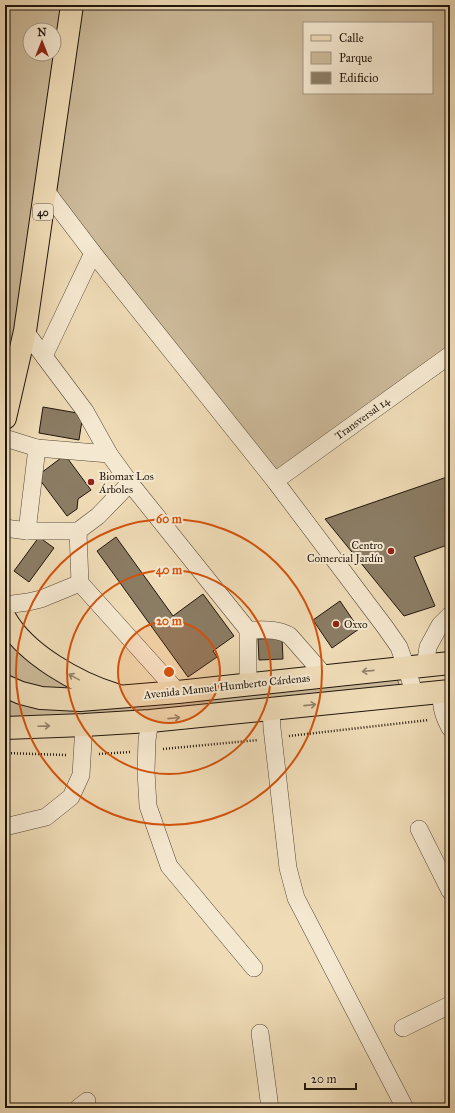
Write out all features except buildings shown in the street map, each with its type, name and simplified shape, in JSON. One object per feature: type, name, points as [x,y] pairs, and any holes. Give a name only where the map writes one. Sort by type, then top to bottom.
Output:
[{"type":"main road","name":"40","points":[[5,418],[26,332],[72,5]]},
{"type":"main road","points":[[5,618],[16,633],[45,660],[100,690],[122,697]]},
{"type":"main road","name":"Avenida Manuel Humberto Cárdenas","points":[[5,686],[21,693],[41,698],[80,700],[178,692],[450,663]]},
{"type":"main road","points":[[5,728],[150,721],[445,691]]},
{"type":"street","points":[[46,191],[93,253],[275,481],[385,627],[398,647],[416,666]]},
{"type":"street","points":[[44,356],[93,253]]},
{"type":"street","points":[[26,332],[85,411],[108,454],[248,630],[248,684]]},
{"type":"street","name":"Transversal 14","points":[[275,481],[450,355]]},
{"type":"street","points":[[5,438],[37,448],[108,454]]},
{"type":"street","points":[[27,531],[37,448]]},
{"type":"street","points":[[5,528],[27,531],[78,531],[98,516],[130,483]]},
{"type":"street","points":[[78,531],[80,583],[178,692]]},
{"type":"street","points":[[5,605],[41,599],[80,583]]},
{"type":"street","points":[[415,695],[416,666],[440,625],[450,615]]},
{"type":"street","points":[[248,630],[280,630],[285,632],[325,676]]},
{"type":"street","points":[[445,691],[441,707],[447,723]]},
{"type":"street","points":[[271,708],[288,868],[296,898],[405,1108]]},
{"type":"street","points":[[150,721],[146,771],[148,806],[169,866],[254,968]]},
{"type":"street","points":[[5,827],[46,817],[71,797],[81,775],[84,725]]},
{"type":"street","points":[[420,829],[450,891]]},
{"type":"street","points":[[403,1028],[450,1005]]},
{"type":"street","points":[[260,1033],[270,1108]]},
{"type":"path","points":[[5,753],[82,755],[447,723]]},
{"type":"green space","points":[[5,5],[61,5],[59,22],[22,22],[22,62],[53,62],[15,330],[5,373]]},
{"type":"green space","points":[[82,5],[450,5],[450,347],[276,472],[56,192]]},
{"type":"green space","points":[[5,635],[79,690],[44,689],[25,684],[6,676]]},
{"type":"green space","points":[[396,678],[399,683],[397,686],[83,718],[5,719],[5,698]]},
{"type":"place","name":"Biomax Los Árboles","points":[[91,482]]},
{"type":"place","name":"Centro Comercial Jardín","points":[[391,551]]},
{"type":"place","name":"Oxxo","points":[[336,624]]}]
